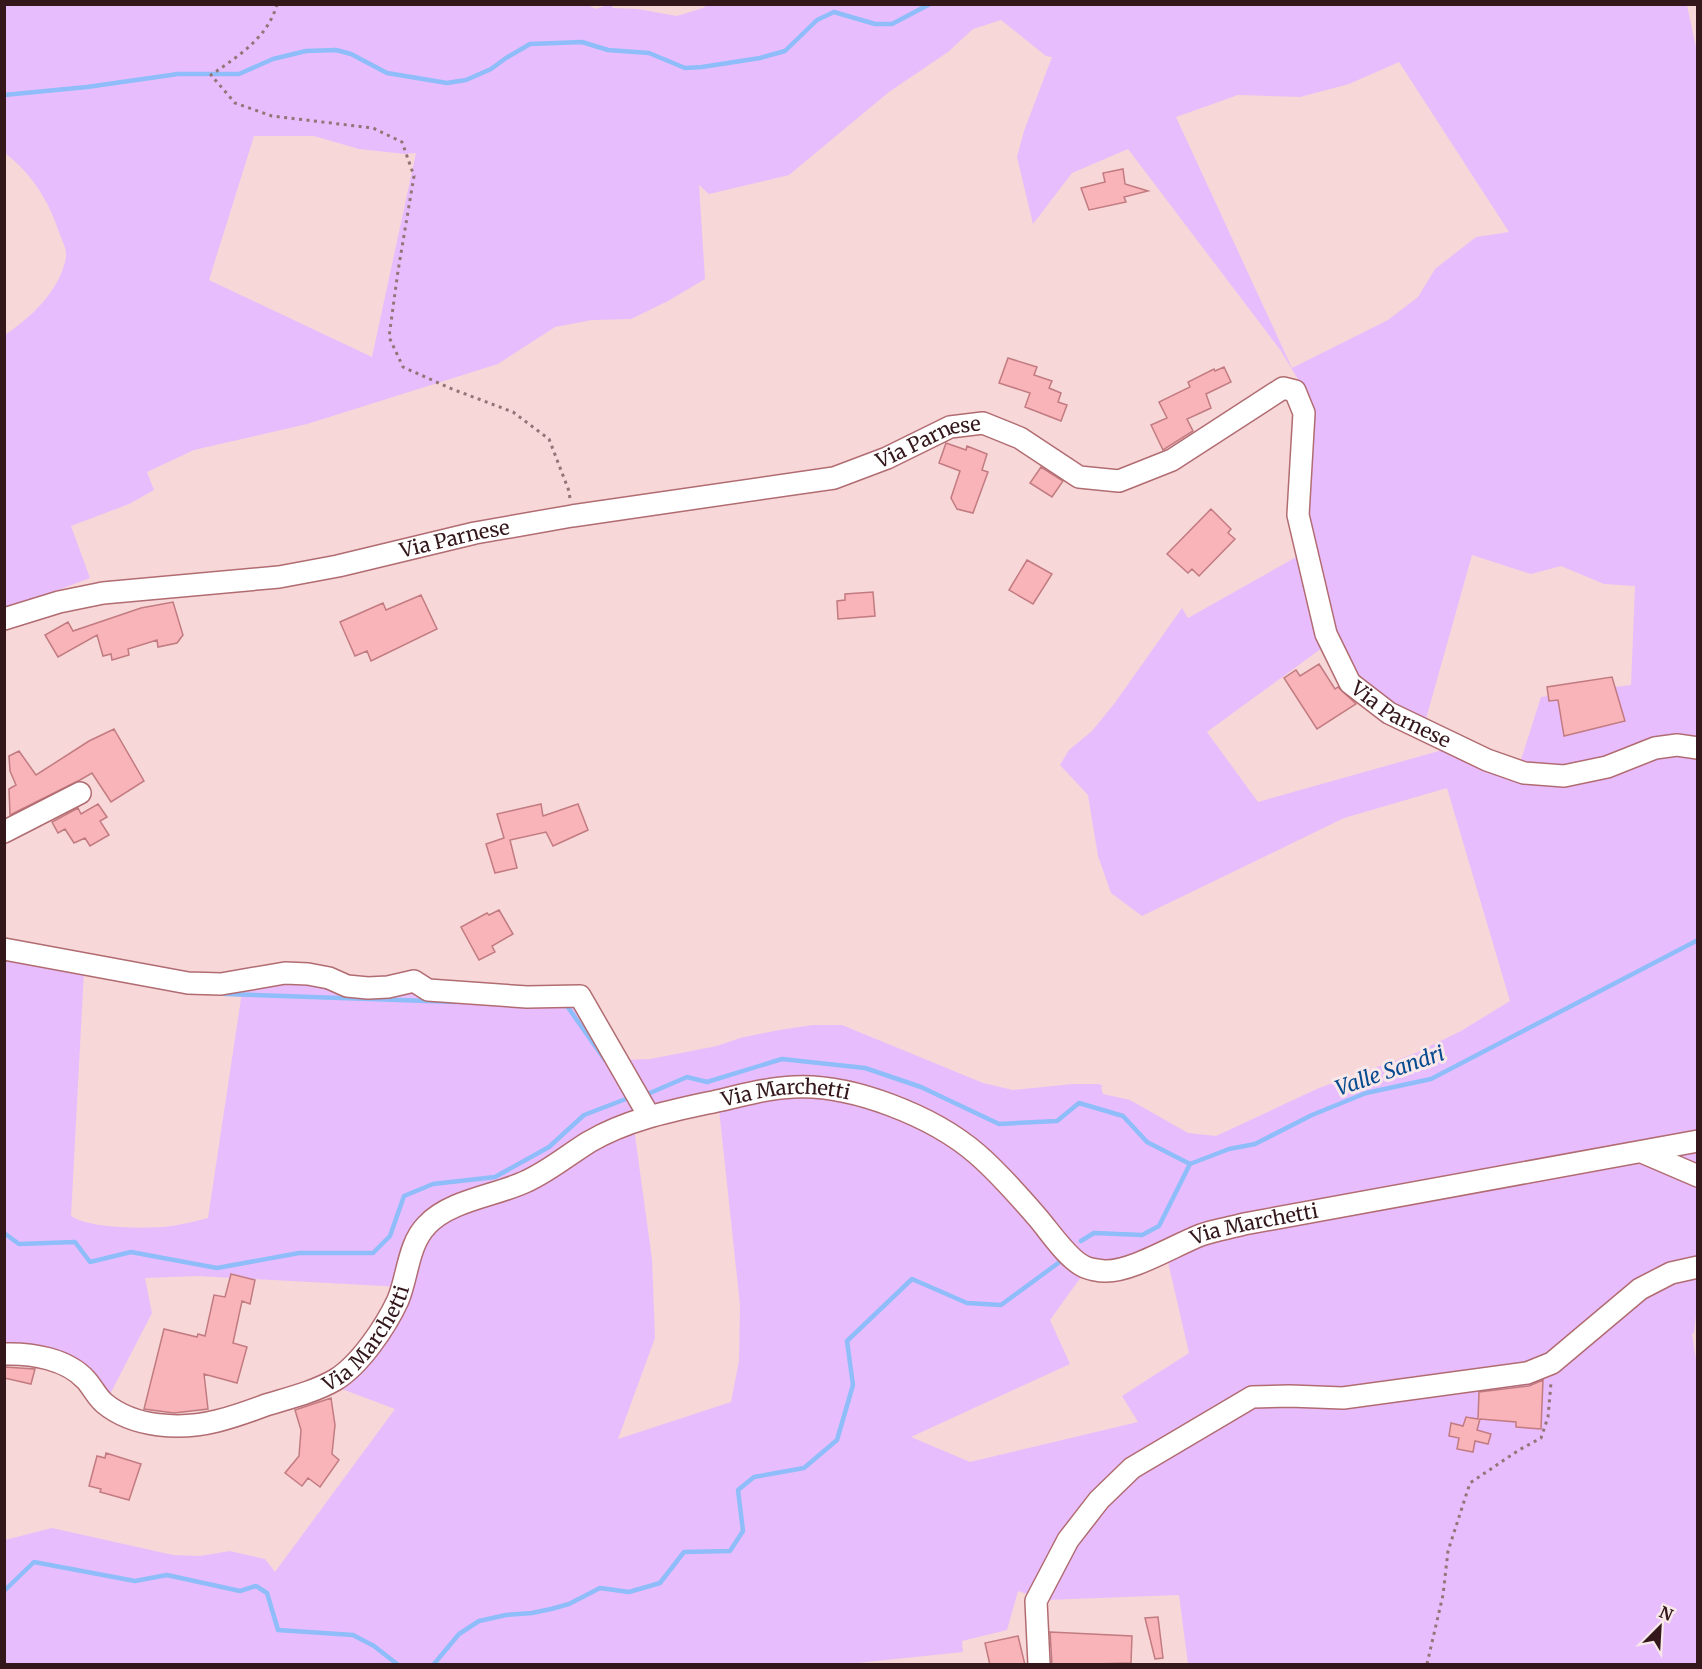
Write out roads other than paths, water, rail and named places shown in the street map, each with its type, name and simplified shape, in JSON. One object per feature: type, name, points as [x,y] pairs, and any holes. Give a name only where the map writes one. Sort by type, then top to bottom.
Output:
[{"type":"street","name":"Via Parnese","points":[[4,619],[59,602],[103,593],[279,577],[338,566],[475,533],[572,516],[834,478],[887,458],[950,427],[983,423],[1020,438],[1079,477],[1119,481],[1172,460],[1283,388],[1295,391],[1304,413],[1298,515],[1326,634],[1350,683],[1389,713],[1487,760],[1524,773],[1564,777],[1607,767],[1655,748],[1677,745],[1698,748]]},
{"type":"street","points":[[4,832],[80,793]]},
{"type":"street","points":[[4,949],[188,983],[221,984],[285,973],[308,974],[329,978],[347,986],[368,988],[388,987],[414,981],[428,990],[527,997],[580,996],[640,1100]]},
{"type":"street","name":"Via Marchetti","points":[[4,1354],[29,1354],[68,1367],[84,1378],[101,1401],[119,1413],[164,1425],[189,1426],[218,1421],[318,1389],[339,1377],[364,1352],[384,1326],[399,1298],[418,1236],[427,1224],[446,1210],[528,1180],[591,1141],[640,1100],[794,1087],[821,1087],[879,1101],[927,1122],[970,1149],[1021,1197],[1065,1250],[1083,1266],[1105,1271],[1125,1268],[1205,1233],[1244,1224],[1698,1141]]},
{"type":"street","points":[[1642,1152],[1698,1176]]},
{"type":"street","points":[[1039,1665],[1036,1601],[1068,1540],[1099,1500],[1132,1468],[1252,1397],[1343,1398],[1527,1373],[1552,1363],[1640,1289],[1671,1273],[1698,1266]]},
{"type":"waterway","points":[[4,95],[87,87],[178,74],[239,74],[273,59],[306,51],[336,50],[351,54],[387,73],[447,83],[466,80],[491,69],[530,44],[582,42],[608,50],[649,53],[685,68],[702,67],[760,58],[785,51],[817,20],[834,12],[875,24],[892,24],[930,4]]},
{"type":"waterway","name":"Valle Sandri","points":[[1081,1241],[1094,1233],[1142,1235],[1159,1226],[1190,1164],[1229,1149],[1255,1144],[1312,1115],[1366,1093],[1431,1079],[1698,940]]},
{"type":"waterway","points":[[225,994],[456,1002]]},
{"type":"waterway","points":[[563,1006],[567,1006],[605,1060]]},
{"type":"waterway","points":[[642,1095],[687,1077],[707,1082],[782,1059],[865,1068],[921,1087],[999,1124],[1057,1121],[1079,1103],[1123,1116],[1147,1142],[1190,1164]]},
{"type":"waterway","points":[[4,1233],[19,1244],[75,1242],[90,1262],[131,1252],[217,1268],[299,1253],[373,1253],[390,1236],[404,1196],[433,1184],[495,1177],[549,1147],[584,1115],[631,1097]]},
{"type":"waterway","name":"Valle Sandri","points":[[434,1664],[459,1634],[479,1621],[551,1609],[569,1604],[600,1588],[629,1592],[660,1583],[684,1552],[730,1551],[743,1531],[738,1490],[754,1477],[804,1468],[837,1440],[853,1385],[847,1341],[912,1279],[967,1303],[1001,1305],[1061,1261]]},
{"type":"waterway","points":[[4,1591],[34,1562],[135,1581],[167,1575],[240,1591],[256,1586],[267,1593],[278,1630],[353,1635],[374,1646],[397,1664]]}]
